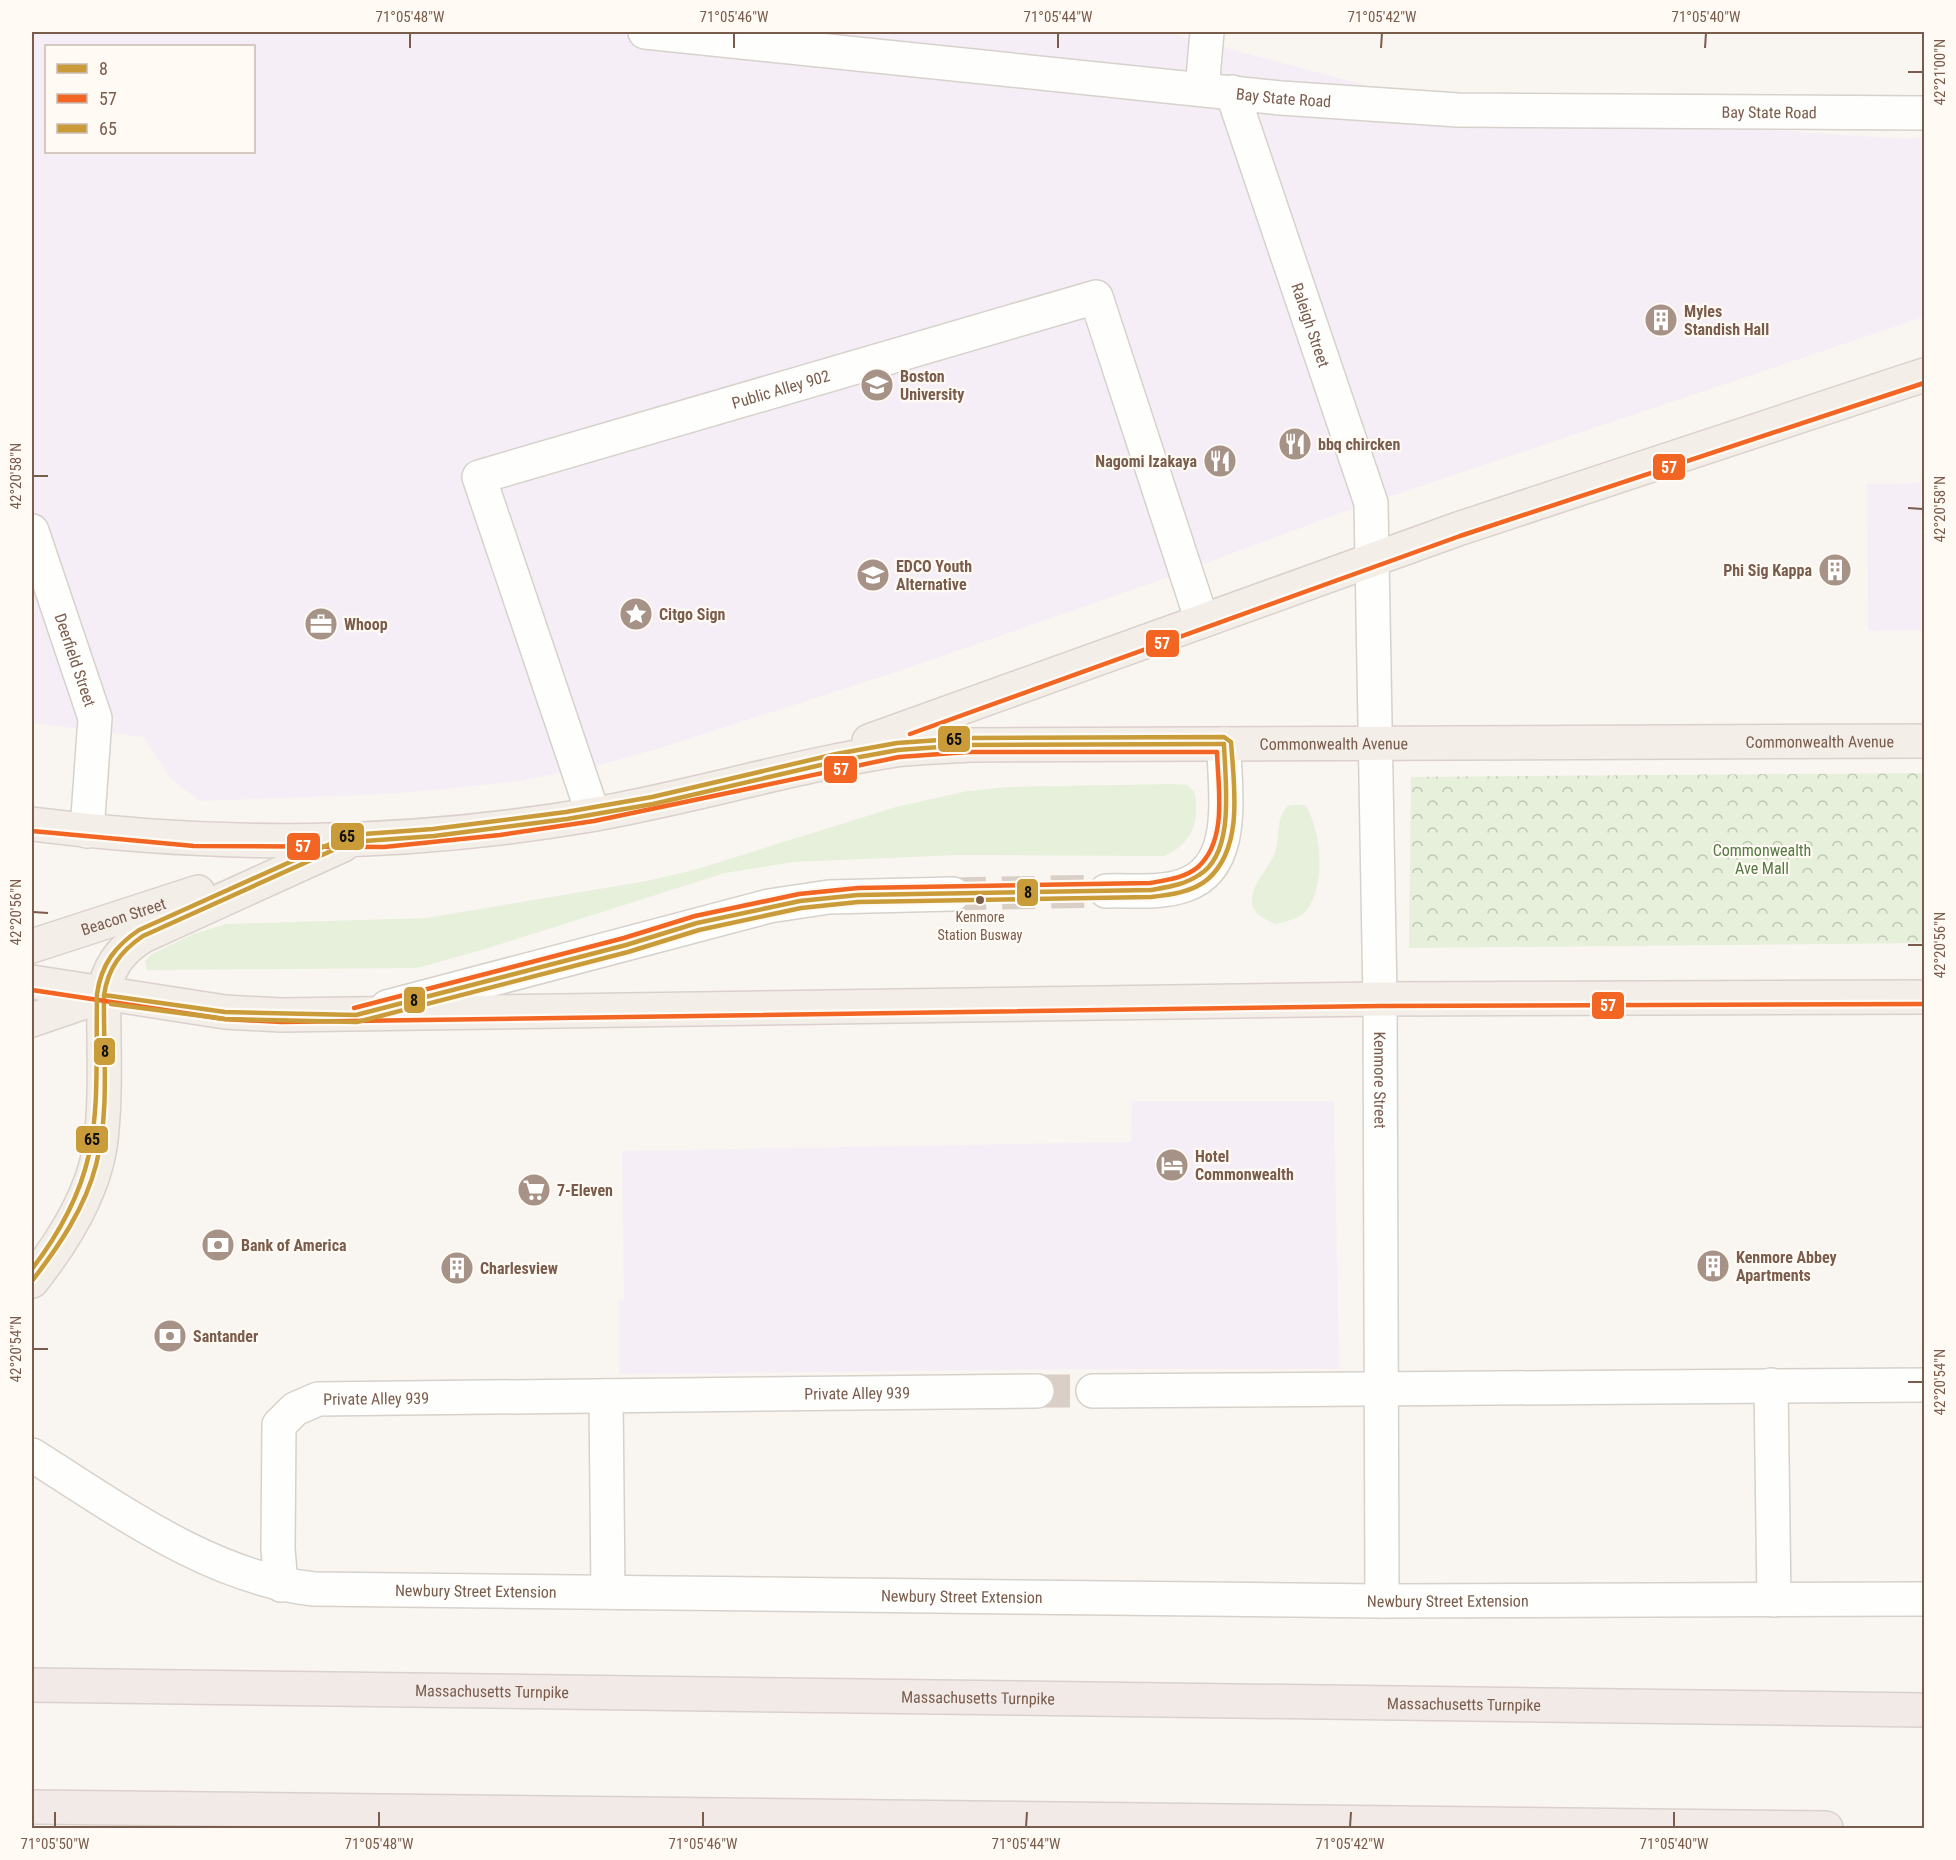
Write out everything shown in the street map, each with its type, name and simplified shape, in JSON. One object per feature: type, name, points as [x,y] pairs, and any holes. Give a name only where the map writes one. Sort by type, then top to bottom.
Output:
[{"type":"highway","name":"Massachusetts Turnpike","points":[[32,1685],[1924,1710]]},
{"type":"highway","points":[[32,1807],[1826,1828]]},
{"type":"main road","points":[[762,779],[1458,529],[1924,375]]},
{"type":"main road","name":"Commonwealth Avenue","points":[[32,824],[87,831],[194,839],[351,842],[434,836],[593,814],[762,779],[838,760],[913,748],[1375,742],[1924,741]]},
{"type":"main road","points":[[32,1281],[60,1242],[76,1213],[99,1148],[104,995],[114,962],[137,940],[351,842]]},
{"type":"main road","name":"Beacon Street","points":[[32,946],[351,842]]},
{"type":"main road","points":[[32,982],[225,1012],[357,1015],[1380,999],[1924,997]]},
{"type":"main road","points":[[32,1020],[104,995]]},
{"type":"street","name":"Bay State Road","points":[[645,32],[1217,91],[1458,110],[1924,112]]},
{"type":"street","name":"Raleigh Street","points":[[1206,32],[1217,91],[1371,503],[1371,561]]},
{"type":"street","name":"Public Alley 902","points":[[593,814],[479,477],[1096,297],[1202,621]]},
{"type":"street","name":"Deerfield Street","points":[[32,531],[95,718],[87,831]]},
{"type":"street","name":"Kenmore Street","points":[[1371,561],[1380,999],[1382,1601]]},
{"type":"street","points":[[1106,891],[1183,886],[1197,880],[1215,861],[1221,849],[1223,833],[1224,744]]},
{"type":"street","points":[[357,1015],[769,906],[849,896],[953,894]]},
{"type":"street","points":[[1771,1385],[1774,1600]]},
{"type":"street","points":[[1093,1390],[1924,1385]]},
{"type":"street","name":"Private Alley 939","points":[[281,1585],[278,1549],[279,1425],[295,1409],[318,1399],[1037,1391]]},
{"type":"street","points":[[606,1396],[608,1591]]},
{"type":"street","name":"Newbury Street Extension","points":[[32,1455],[128,1515],[237,1573],[281,1585],[314,1589],[1382,1601],[1924,1599]]},
{"type":"shaded area","name":"Boston University","points":[[32,32],[1167,32],[1458,110],[1907,139],[1924,136],[1924,317],[1338,514],[1152,583],[902,670],[657,749],[599,765],[520,781],[388,794],[200,801],[172,780],[143,737],[32,723]]},
{"type":"shaded area","points":[[1921,483],[1921,630],[1868,631],[1867,484]]},
{"type":"shaded area","name":"Hotel Commonwealth","points":[[1132,1101],[1334,1101],[1339,1369],[619,1374],[619,1300],[624,1299],[622,1151],[1131,1142]]},
{"type":"green space","name":"Commonwealth Ave Mall","points":[[1924,773],[1924,943],[1409,948],[1411,777]]},
{"type":"green space","points":[[1187,785],[1194,791],[1195,821],[1188,838],[1174,851],[1164,856],[957,855],[794,862],[725,873],[485,949],[417,968],[147,970],[145,961],[152,954],[194,934],[226,924],[426,918],[647,881],[694,870],[896,807],[968,791],[1008,787]]},
{"type":"green space","points":[[1290,805],[1305,805],[1311,816],[1318,843],[1319,874],[1317,888],[1306,911],[1296,918],[1276,924],[1261,917],[1255,911],[1252,897],[1275,853],[1280,820],[1285,809]]},
{"type":"tunnel","points":[[953,894],[1106,891]]},
{"type":"tunnel","points":[[1037,1391],[1093,1391]]},
{"type":"transit line","name":"57","points":[[910,734],[1460,536],[1924,383]]},
{"type":"transit line","name":"65","points":[[97,994],[102,974],[110,957],[139,930],[350,835],[433,829],[566,812],[652,797],[836,754],[897,743],[968,738],[1224,737],[1231,742],[1235,796],[1232,833],[1227,850],[1219,866],[1208,879],[1181,892],[1151,897],[858,902],[801,908],[699,930],[628,952],[357,1022],[225,1019],[111,1004]]},
{"type":"transit line","name":"8","points":[[104,995],[225,1012],[356,1015],[626,945],[697,923],[800,901],[858,895],[1151,890],[1170,887],[1199,875],[1211,865],[1219,850],[1226,815],[1224,744]]},
{"type":"transit line","name":"8","points":[[32,1281],[70,1226],[85,1196],[96,1165],[103,1124],[104,995],[112,968],[122,954],[143,936],[351,842],[434,836],[567,819],[653,804],[838,761],[898,750],[968,745],[1224,744]]},
{"type":"transit line","name":"57","points":[[32,831],[194,846],[384,847],[500,835],[594,821],[899,757],[968,752],[1217,752],[1219,813],[1214,843],[1198,867],[1175,878],[1150,883],[858,888],[799,894],[695,916],[624,938],[354,1008]]},
{"type":"transit line","name":"57","points":[[32,990],[224,1019],[281,1022],[1380,1006],[1924,1004]]},
{"type":"transit line","name":"65","points":[[32,1269],[56,1234],[74,1201],[85,1170],[92,1139],[95,1107],[97,995]]},
{"type":"place","name":"Myles Standish Hall","points":[[1661,320]]},
{"type":"place","name":"Boston University","points":[[877,385]]},
{"type":"place","name":"bbq chircken","points":[[1295,444]]},
{"type":"place","name":"Nagomi Izakaya","points":[[1220,461]]},
{"type":"place","name":"Phi Sig Kappa","points":[[1835,570]]},
{"type":"place","name":"EDCO Youth Alternative","points":[[873,575]]},
{"type":"place","name":"Citgo Sign","points":[[636,614]]},
{"type":"place","name":"Whoop","points":[[321,624]]},
{"type":"place","name":"Kenmore Station Busway","points":[[980,900]]},
{"type":"place","name":"Hotel Commonwealth","points":[[1172,1165]]},
{"type":"place","name":"7-Eleven","points":[[534,1190]]},
{"type":"place","name":"Bank of America","points":[[218,1245]]},
{"type":"place","name":"Kenmore Abbey Apartments","points":[[1713,1266]]},
{"type":"place","name":"Charlesview","points":[[457,1268]]},
{"type":"place","name":"Santander","points":[[170,1336]]}]
